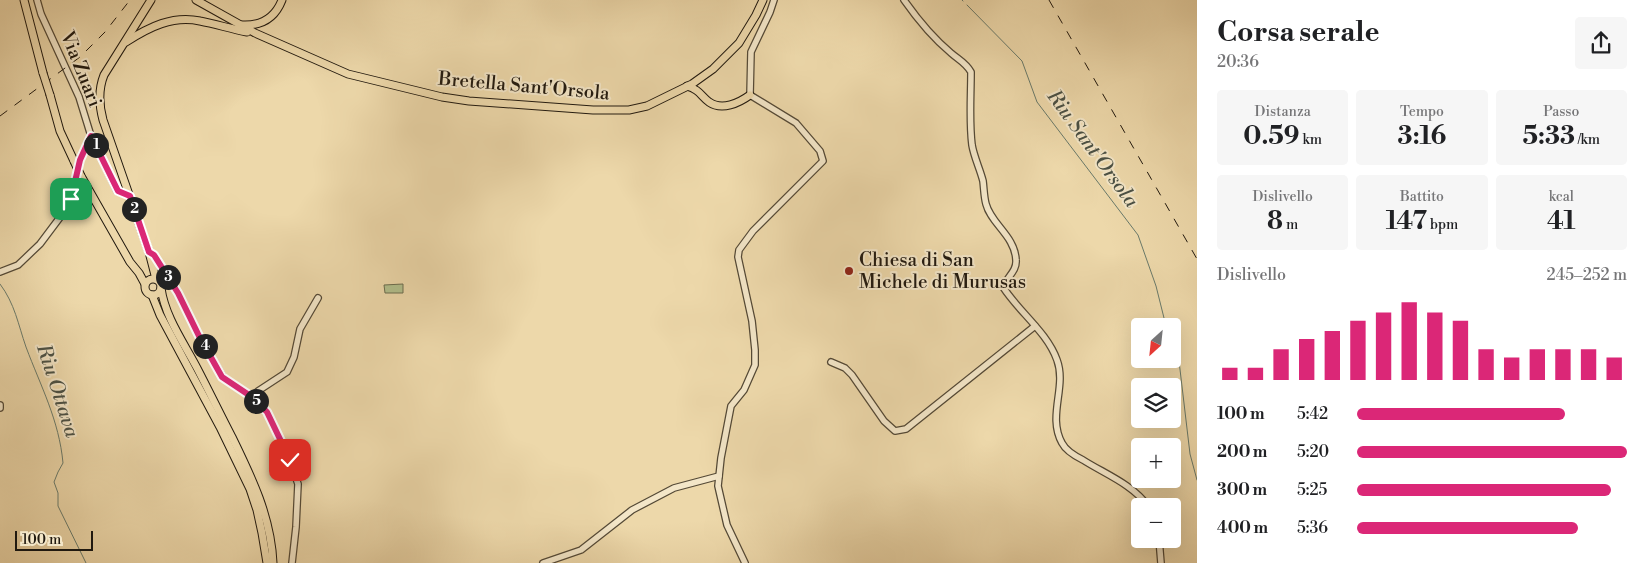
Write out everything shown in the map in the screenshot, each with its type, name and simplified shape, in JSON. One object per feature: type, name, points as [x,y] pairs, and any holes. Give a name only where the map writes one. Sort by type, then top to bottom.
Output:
[{"type":"main road","points":[[24,0],[60,131],[81,176],[130,262],[139,273],[145,284],[146,291],[152,295],[160,316],[220,427],[250,489],[261,525],[267,563]]},
{"type":"main road","points":[[151,0],[104,75],[101,83],[100,103],[103,120],[149,252],[156,279],[160,282],[171,320],[203,379],[253,480],[263,506],[274,563]]},
{"type":"main road","name":"Bretella Sant'Orsola","points":[[196,0],[238,25],[348,74],[442,97],[469,101],[602,110],[629,110],[647,106],[701,78],[713,69],[738,42],[763,0]]},
{"type":"main road","points":[[238,25],[251,25],[264,21],[275,13],[282,0]]},
{"type":"main road","points":[[754,0],[758,11]]},
{"type":"main road","points":[[124,43],[149,28],[176,20],[199,20],[255,33]]},
{"type":"main road","points":[[701,78],[700,85],[704,96]]},
{"type":"main road","points":[[687,86],[695,89],[711,103],[717,105],[736,104],[750,95]]},
{"type":"main road","points":[[145,284],[148,280],[156,279]]},
{"type":"main road","points":[[152,295],[159,293],[161,288]]},
{"type":"street","name":"Via Zuari","points":[[37,0],[79,97],[91,136],[118,191],[130,196]]},
{"type":"street","points":[[745,563],[727,525],[718,486],[731,406],[744,390],[755,364],[752,321],[738,257],[739,250],[753,231],[823,161],[820,151],[796,122],[750,95],[752,52],[774,0]]},
{"type":"street","points":[[904,0],[918,21],[952,54],[968,65],[971,72],[972,145],[983,182],[986,204],[990,214],[1000,225],[1014,247],[1016,260],[1015,269],[1003,286],[1047,341],[1058,361],[1060,378],[1055,423],[1062,444],[1072,454],[1123,484],[1142,498]]},
{"type":"street","points":[[0,272],[18,265],[40,244],[60,216],[73,195],[80,160],[91,136]]},
{"type":"street","points":[[149,252],[154,255],[178,293],[222,377],[252,397],[267,412],[290,460],[298,484],[292,563]]},
{"type":"street","points":[[252,397],[287,372],[294,357],[300,329],[318,298]]},
{"type":"street","points":[[832,362],[845,368],[852,375],[884,421],[895,431],[906,429],[1035,326]]},
{"type":"street","points":[[543,563],[580,550],[632,510],[674,488],[719,476]]},
{"type":"street","points":[[1160,548],[1161,563]]},
{"type":"green space","points":[[403,284],[403,293],[385,293],[384,285]]},
{"type":"waterway","name":"Riu Sant'Orsola","points":[[967,5],[1022,61],[1037,102],[1138,235],[1156,286],[1164,318]]},
{"type":"waterway","name":"Riu Ottava","points":[[0,284],[13,307],[58,432],[63,463],[54,482],[58,493],[58,506],[86,563]]},
{"type":"waterway","name":"Riu Sant'Orsola","points":[[1180,368],[1190,454],[1197,480]]},
{"type":"railway","points":[[0,116],[80,57],[105,32],[130,0]]},
{"type":"railway","points":[[1049,0],[1197,259]]},
{"type":"place","name":"Chiesa di San Michele di Murusas","points":[[849,271]]},
{"type":"route","points":[[71,199],[80,160],[91,136],[118,191],[130,196],[149,252],[154,255],[178,293],[222,377],[252,397],[267,412],[290,460]]}]
